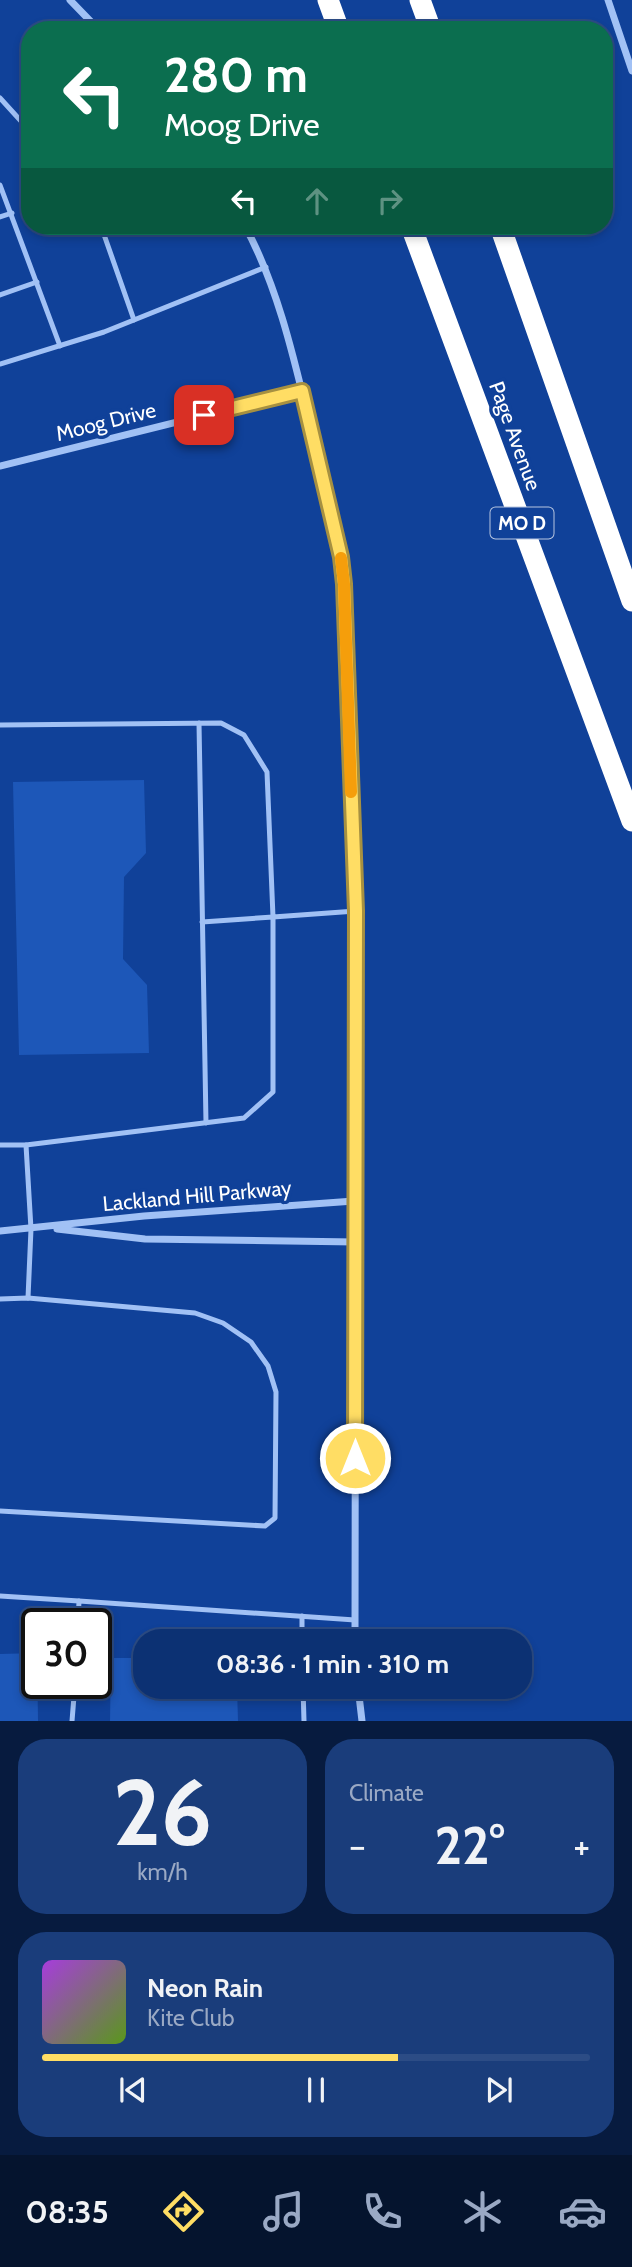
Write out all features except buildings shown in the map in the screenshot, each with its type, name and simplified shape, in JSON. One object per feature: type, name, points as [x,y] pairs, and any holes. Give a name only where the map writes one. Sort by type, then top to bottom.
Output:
[{"type":"highway","points":[[327,0],[335,21]]},
{"type":"highway","points":[[420,0],[427,21]]},
{"type":"highway","name":"Page Avenue","points":[[414,235],[632,821]]},
{"type":"highway","points":[[503,235],[632,601]]},
{"type":"street","points":[[70,0],[90,21]]},
{"type":"street","points":[[608,0],[632,71]]},
{"type":"street","points":[[249,235],[266,267],[302,391],[339,540],[344,584],[356,911],[355,1629]]},
{"type":"street","name":"Moog Drive","points":[[0,466],[302,391]]},
{"type":"street","name":"Lackland Hill Parkway","points":[[0,1231],[144,1216],[354,1201]]},
{"type":"street","name":"Lackland Hill Parkway","points":[[42,1228],[145,1239],[355,1242]]},
{"type":"street","points":[[359,1699],[362,1721]]},
{"type":"lane","points":[[0,98],[21,121]]},
{"type":"lane","points":[[0,185],[60,346]]},
{"type":"lane","points":[[0,217],[12,213]]},
{"type":"lane","points":[[104,235],[134,320]]},
{"type":"lane","points":[[0,364],[134,320],[266,267]]},
{"type":"lane","points":[[0,295],[37,282]]},
{"type":"lane","points":[[199,723],[206,1123]]},
{"type":"lane","points":[[0,725],[221,723],[244,735],[267,772],[273,917],[273,1092],[244,1118],[26,1145],[0,1145]]},
{"type":"lane","points":[[202,922],[356,911]]},
{"type":"lane","points":[[26,1145],[31,1229],[28,1298]]},
{"type":"lane","points":[[0,1299],[28,1298],[195,1313],[223,1323],[251,1342],[268,1366],[276,1392],[275,1518],[265,1526],[0,1511]]},
{"type":"lane","points":[[0,1596],[355,1620]]},
{"type":"lane","points":[[79,1601],[79,1608]]},
{"type":"lane","points":[[302,1616],[302,1629]]},
{"type":"lane","points":[[72,1721],[74,1699]]},
{"type":"lane","points":[[303,1699],[304,1721]]},
{"type":"slow traffic","points":[[341,558],[351,792]]},
{"type":"route","points":[[204,415],[302,391],[339,540],[344,584],[356,911],[355,1458]]}]
